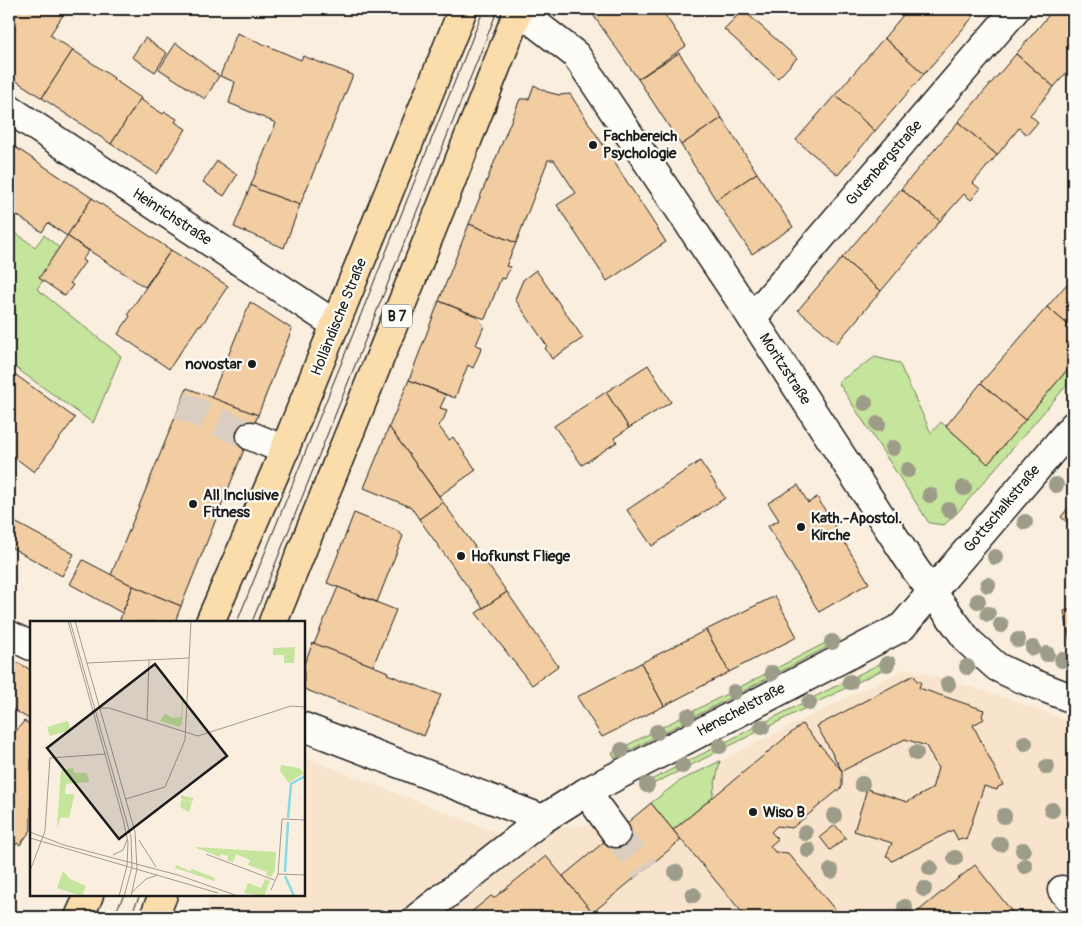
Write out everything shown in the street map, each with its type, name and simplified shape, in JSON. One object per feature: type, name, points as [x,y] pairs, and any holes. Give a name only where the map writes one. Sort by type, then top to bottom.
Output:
[{"type":"main road","name":"Holländische Straße","points":[[210,621],[285,450],[463,9]]},
{"type":"main road","name":"B 7","points":[[273,621],[519,10]]},
{"type":"main road","points":[[79,917],[89,896]]},
{"type":"main road","points":[[154,917],[163,896]]},
{"type":"street","name":"Gutenbergstraße","points":[[752,318],[1016,9]]},
{"type":"street","name":"Moritzstraße","points":[[519,10],[576,55],[752,318],[932,593],[969,642],[997,667],[1073,699]]},
{"type":"street","name":"Heinrichstraße","points":[[9,109],[336,325]]},
{"type":"street","name":"Gottschalkstraße","points":[[932,593],[1073,426]]},
{"type":"street","points":[[250,436],[285,450]]},
{"type":"street","name":"Henschelstraße","points":[[418,917],[543,819],[586,792],[902,627],[932,593]]},
{"type":"street","points":[[9,634],[30,645]]},
{"type":"street","points":[[305,727],[543,819]]},
{"type":"street","points":[[586,792],[616,833]]},
{"type":"shaded area","points":[[906,668],[1010,699],[1073,723],[1073,917],[203,917],[212,896],[305,896],[305,757],[526,844],[549,828],[626,823],[678,782]]},
{"type":"green space","points":[[9,228],[35,247],[44,235],[63,251],[37,289],[121,356],[93,423],[9,363]]},
{"type":"green space","points":[[875,357],[899,363],[931,433],[941,422],[988,463],[1073,363],[1073,378],[958,512],[944,525],[929,523],[838,382]]},
{"type":"green space","points":[[835,638],[837,642],[615,758],[612,753]]},
{"type":"green space","points":[[893,657],[896,663],[643,789],[641,785]]},
{"type":"green space","points":[[720,761],[712,798],[673,830],[651,803],[678,782]]},
{"type":"building","points":[[17,9],[67,9],[50,35],[73,50],[42,98],[9,76],[9,18]]},
{"type":"building","points":[[589,9],[661,9],[686,46],[638,79]]},
{"type":"building","points":[[908,9],[964,9],[973,17],[924,74],[884,38]]},
{"type":"building","points":[[964,9],[980,9],[973,17]]},
{"type":"building","points":[[1054,9],[1073,9],[1073,65],[1054,87],[1016,54]]},
{"type":"building","points":[[743,10],[797,58],[778,78],[724,29]]},
{"type":"building","points":[[237,33],[301,60],[303,56],[353,75],[300,205],[259,190],[251,185],[276,123],[229,103],[235,82],[220,76]]},
{"type":"building","points":[[145,38],[167,53],[155,72],[132,57]]},
{"type":"building","points":[[884,38],[924,74],[875,131],[835,95]]},
{"type":"building","points":[[176,43],[219,76],[205,99],[159,69]]},
{"type":"building","points":[[73,50],[141,98],[111,144],[42,98]]},
{"type":"building","points":[[679,53],[722,118],[681,145],[638,79]]},
{"type":"building","points":[[1016,54],[1054,87],[1030,115],[1038,122],[1027,135],[1019,128],[997,155],[958,122]]},
{"type":"building","points":[[534,85],[547,92],[559,95],[570,94],[666,242],[607,281],[557,205],[576,193],[554,160],[548,160],[516,243],[469,224],[520,99],[529,99]]},
{"type":"building","points":[[835,95],[875,131],[838,175],[796,140]]},
{"type":"building","points":[[140,99],[163,114],[165,112],[177,119],[175,122],[186,129],[157,174],[111,144]]},
{"type":"building","points":[[722,118],[757,173],[716,200],[681,145]]},
{"type":"building","points":[[958,122],[997,155],[973,183],[980,189],[971,200],[964,194],[940,221],[901,189]]},
{"type":"building","points":[[9,143],[92,198],[67,236],[48,223],[42,232],[9,210]]},
{"type":"building","points":[[217,161],[237,175],[224,196],[203,182]]},
{"type":"building","points":[[757,173],[793,227],[752,254],[716,200]]},
{"type":"building","points":[[251,185],[259,190],[300,205],[284,248],[234,227]]},
{"type":"building","points":[[901,189],[940,221],[881,291],[842,258]]},
{"type":"building","points":[[92,198],[171,250],[145,287],[67,236]]},
{"type":"building","points":[[469,224],[516,243],[506,266],[510,267],[505,279],[501,278],[485,319],[439,301]]},
{"type":"building","points":[[67,236],[89,251],[82,260],[85,262],[70,283],[73,285],[65,296],[39,278]]},
{"type":"building","points":[[171,250],[228,286],[169,369],[118,334],[130,316],[128,314]]},
{"type":"building","points":[[842,258],[881,291],[837,343],[798,310]]},
{"type":"building","points":[[536,270],[583,338],[552,359],[545,348],[547,346],[515,299],[523,280]]},
{"type":"building","points":[[1073,277],[1073,329],[1047,307]]},
{"type":"building","points":[[439,301],[476,316],[484,326],[476,345],[482,347],[473,368],[468,365],[455,398],[409,380]]},
{"type":"building","name":"novostar","points":[[250,302],[292,329],[258,415],[211,398]]},
{"type":"building","points":[[1047,307],[1073,329],[1073,363],[1025,420],[981,383]]},
{"type":"building","points":[[648,365],[671,402],[629,428],[606,392]]},
{"type":"building","points":[[9,370],[75,418],[34,472],[13,456],[11,459],[9,457]]},
{"type":"building","points":[[409,380],[446,395],[440,408],[447,410],[443,421],[438,425],[449,440],[453,437],[476,470],[439,496],[389,427]]},
{"type":"building","points":[[981,383],[1025,420],[988,464],[946,426]]},
{"type":"building","points":[[187,388],[258,415],[181,606],[111,575]]},
{"type":"building","points":[[606,392],[629,428],[614,438],[617,442],[582,465],[554,426]]},
{"type":"building","points":[[389,427],[443,502],[419,519],[411,507],[364,488]]},
{"type":"building","points":[[700,461],[725,498],[652,546],[627,510]]},
{"type":"building","points":[[798,485],[808,503],[817,497],[869,583],[819,612],[768,526],[779,520],[768,503]]},
{"type":"building","points":[[443,502],[507,592],[483,608],[419,519]]},
{"type":"building","points":[[1073,502],[1073,527],[1061,517]]},
{"type":"building","points":[[354,513],[396,530],[403,536],[377,602],[327,583]]},
{"type":"building","points":[[13,521],[74,554],[62,576],[9,546],[9,527]]},
{"type":"building","points":[[83,560],[133,586],[122,613],[70,584]]},
{"type":"building","points":[[133,586],[181,606],[175,621],[119,621]]},
{"type":"building","points":[[338,587],[396,610],[373,666],[314,644]]},
{"type":"building","points":[[507,592],[558,666],[532,685],[476,613]]},
{"type":"building","points":[[775,596],[797,637],[729,672],[706,630]]},
{"type":"building","points":[[1073,609],[1073,639],[1070,640],[1064,611]]},
{"type":"building","points":[[706,630],[729,672],[664,706],[641,663]]},
{"type":"building","points":[[313,643],[441,695],[424,736],[305,689],[305,662]]},
{"type":"building","points":[[11,659],[30,669],[30,719],[9,707],[9,664]]},
{"type":"building","points":[[641,663],[664,706],[602,737],[577,697]]},
{"type":"building","points":[[914,675],[917,681],[921,682],[919,688],[984,710],[982,716],[984,719],[973,725],[1003,785],[998,787],[997,790],[984,786],[966,840],[961,838],[958,840],[953,830],[892,861],[886,856],[892,843],[854,831],[867,789],[907,802],[932,789],[938,768],[926,746],[905,739],[842,771],[817,726]]},
{"type":"building","points":[[24,721],[30,724],[30,831],[20,845],[17,843],[9,853],[9,740]]},
{"type":"building","name":"Wiso B","points":[[802,724],[842,771],[842,787],[792,828],[777,826],[771,832],[778,839],[770,846],[775,852],[788,853],[841,917],[746,917],[673,830]]},
{"type":"building","points":[[651,803],[681,840],[592,913],[563,876]]},
{"type":"building","points":[[835,825],[846,838],[830,850],[820,837]]},
{"type":"building","points":[[546,856],[594,914],[590,917],[465,917],[491,896],[494,898]]},
{"type":"building","points":[[975,865],[1014,914],[1011,917],[911,917]]},
{"type":"tunnel","points":[[180,405],[251,436]]},
{"type":"tunnel","points":[[616,833],[645,870]]},
{"type":"tram line","points":[[237,621],[484,9]]},
{"type":"tram line","points":[[252,621],[498,9]]},
{"type":"tram line","points":[[113,917],[124,896]]},
{"type":"tram line","points":[[130,917],[140,896]]},
{"type":"place","name":"Fachbereich Psychologie","points":[[593,145]]},
{"type":"place","name":"novostar","points":[[252,364]]},
{"type":"place","name":"All Inclusive Fitness","points":[[193,504]]},
{"type":"place","name":"Kath.-Apostol. Kirche","points":[[801,527]]},
{"type":"place","name":"Hofkunst Fliege","points":[[461,556]]},
{"type":"place","name":"Wiso B","points":[[753,812]]}]
